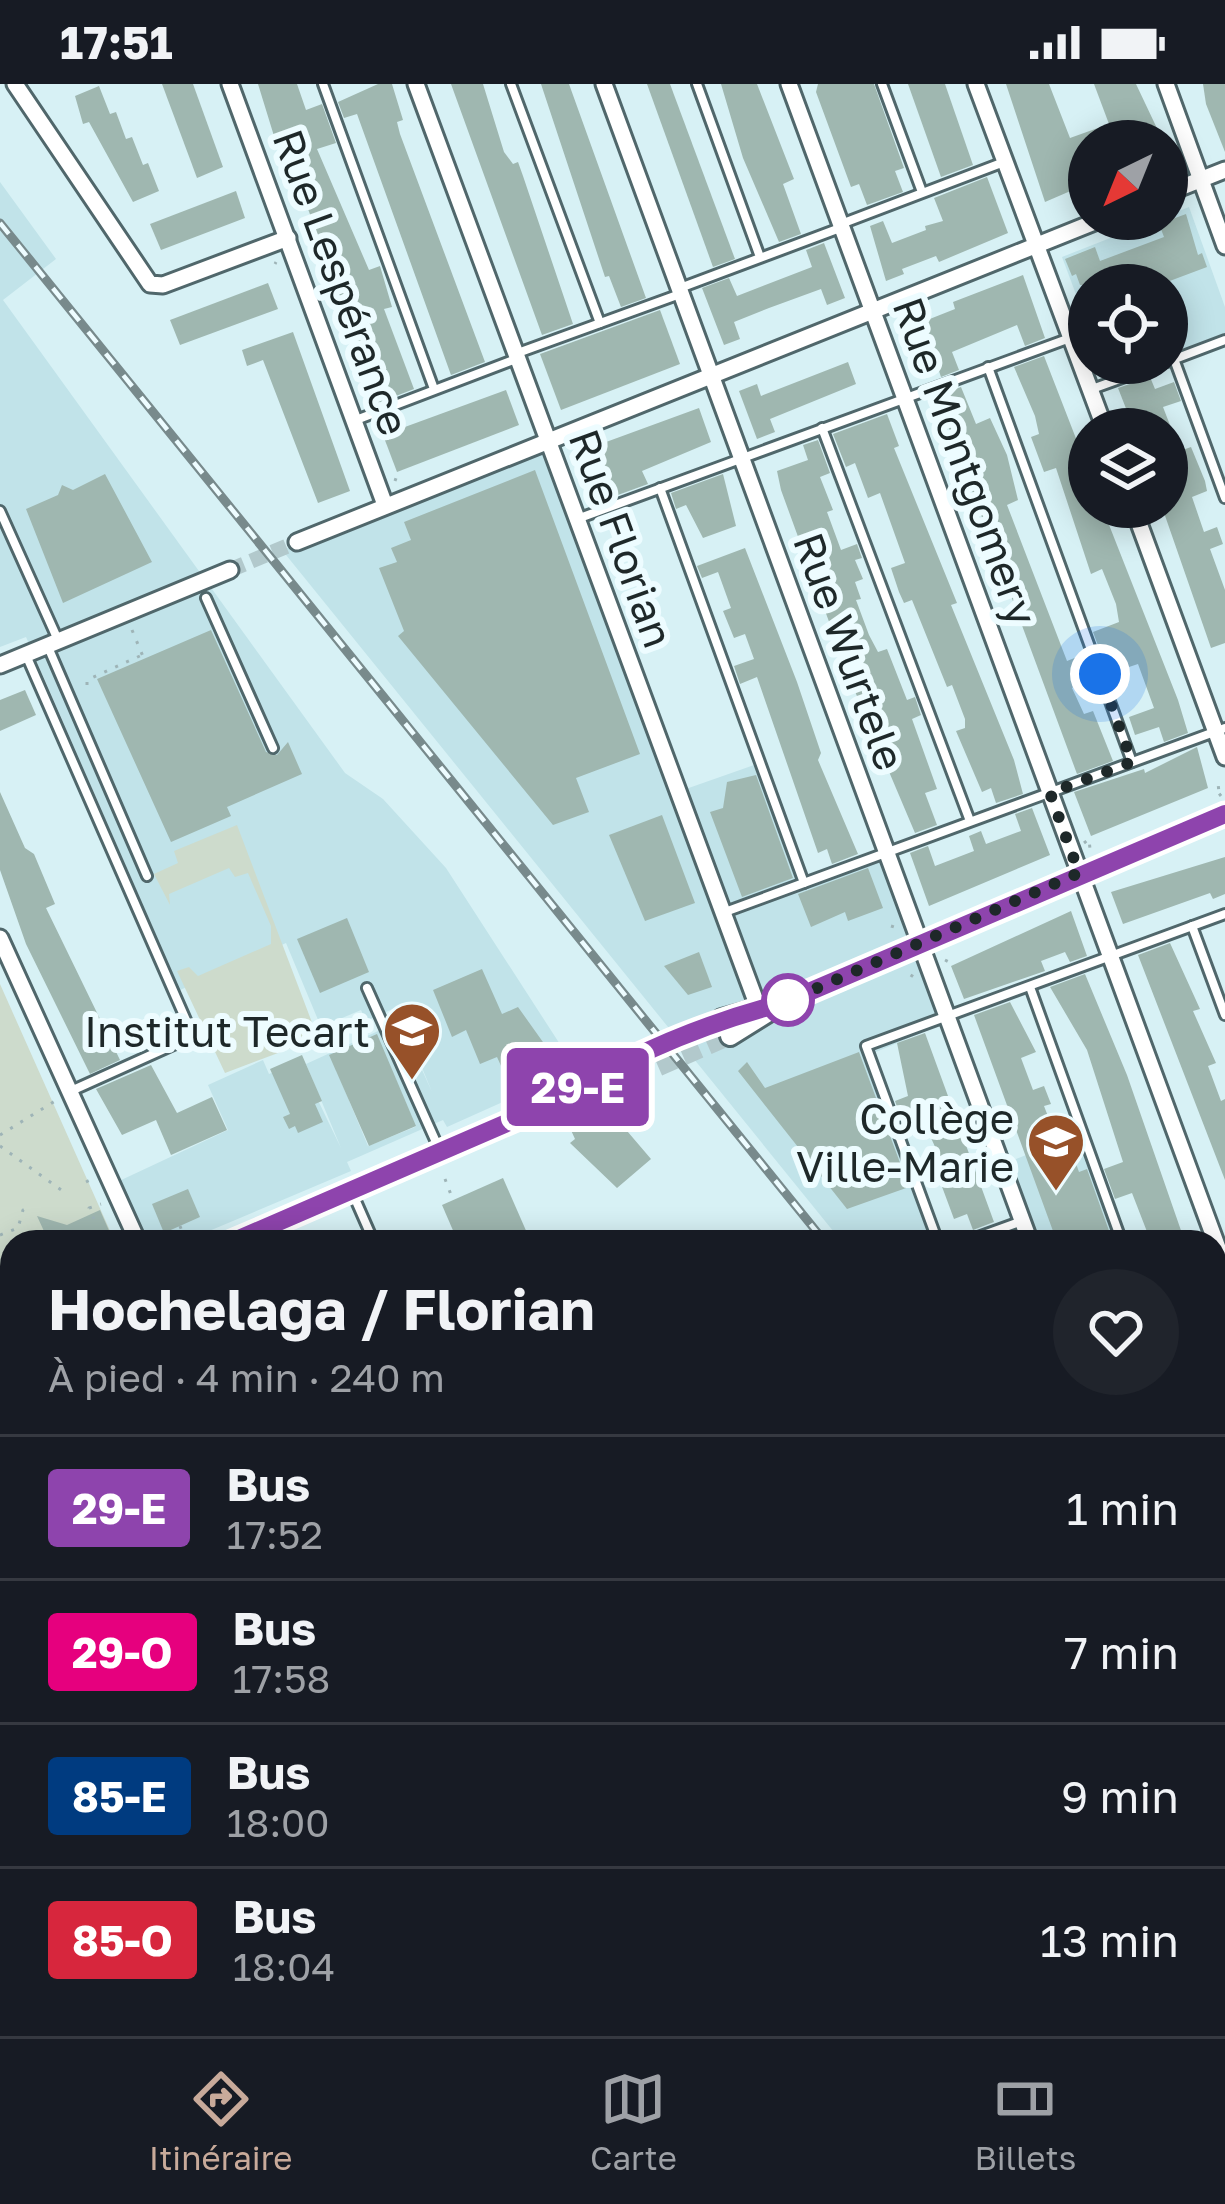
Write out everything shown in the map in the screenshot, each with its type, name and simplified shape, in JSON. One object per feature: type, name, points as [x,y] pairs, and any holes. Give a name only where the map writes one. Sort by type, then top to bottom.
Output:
[{"type":"street","points":[[15,84],[150,284],[164,285],[288,238]]},
{"type":"street","name":"Rue Lespérance","points":[[230,84],[385,505]]},
{"type":"street","name":"Rue Florian","points":[[416,84],[760,1012]]},
{"type":"street","name":"Rue Wurtele","points":[[604,84],[1025,1230]]},
{"type":"street","name":"Rue Montgomery","points":[[789,84],[1211,1230]]},
{"type":"street","points":[[976,84],[1068,330]]},
{"type":"street","points":[[1167,84],[1225,246]]},
{"type":"street","points":[[1188,184],[1225,170]]},
{"type":"street","points":[[297,542],[1068,233]]},
{"type":"street","points":[[1089,384],[1097,408]]},
{"type":"street","points":[[1141,528],[1220,730],[1225,757]]},
{"type":"street","points":[[0,665],[230,570]]},
{"type":"street","points":[[726,1028],[1223,805]]},
{"type":"street","points":[[0,938],[62,1096],[139,1230]]},
{"type":"street","points":[[260,1230],[604,1081]]},
{"type":"lane","points":[[323,84],[434,389]]},
{"type":"lane","points":[[511,84],[599,323]]},
{"type":"lane","points":[[697,84],[760,257]]},
{"type":"lane","points":[[882,84],[922,192]]},
{"type":"lane","points":[[355,421],[1004,162]]},
{"type":"lane","points":[[577,519],[1068,339]]},
{"type":"lane","points":[[1188,354],[1225,340]]},
{"type":"lane","points":[[988,367],[1132,762]]},
{"type":"lane","points":[[1091,390],[1107,384]]},
{"type":"lane","points":[[1178,384],[1225,498]]},
{"type":"lane","points":[[822,428],[970,821]]},
{"type":"lane","points":[[660,488],[804,883]]},
{"type":"lane","points":[[0,511],[146,876]]},
{"type":"lane","points":[[206,598],[273,748]]},
{"type":"lane","points":[[26,655],[193,1036],[62,1096]]},
{"type":"lane","points":[[722,913],[1220,730]]},
{"type":"lane","points":[[934,1230],[866,1046],[1225,914]]},
{"type":"lane","points":[[1192,926],[1225,1015]]},
{"type":"lane","points":[[1030,986],[1118,1230]]},
{"type":"lane","points":[[367,988],[440,1152]]},
{"type":"lane","points":[[352,1190],[369,1230]]},
{"type":"lane","points":[[997,1230],[1022,1221]]},
{"type":"lane","points":[[278,1222],[282,1230]]},
{"type":"path","points":[[87,685],[87,680],[143,657],[132,630]]},
{"type":"path","points":[[1223,805],[1216,788],[1225,788]]},
{"type":"path","points":[[1081,845],[1089,839],[1090,849]]},
{"type":"path","points":[[0,1135],[62,1096]]},
{"type":"path","points":[[0,1146],[64,1192]]},
{"type":"path","points":[[445,1179],[453,1200]]},
{"type":"path","points":[[94,1219],[89,1208],[100,1204]]},
{"type":"path","points":[[13,1230],[29,1207]]},
{"type":"path","points":[[180,1226],[181,1230]]},
{"type":"shaded area","points":[[0,182],[56,259],[3,300],[345,773],[383,799],[446,868],[576,1069],[447,1127],[443,1120],[347,1162],[351,1171],[211,1230],[139,1230],[117,1182],[228,1130],[208,1085],[263,1060],[269,1074],[299,1061],[341,1148],[306,1064],[400,1021],[432,1092],[397,1007],[366,1021],[361,1010],[321,1027],[286,943],[180,990],[26,637],[0,647]],"holes":[[[330,1055],[416,1126],[368,1146]]]},
{"type":"shaded area","points":[[1188,207],[1225,307],[1225,333],[1188,347],[1188,264],[1068,264],[1068,273],[1062,257],[1105,240],[1188,240]]},
{"type":"shaded area","points":[[548,439],[683,790],[757,764],[804,883],[886,853],[942,1024],[864,1057],[929,1230],[832,1230],[282,550]]},
{"type":"shaded area","name":"Collège Ville-Marie","points":[[1077,1135],[1116,1230],[999,1230],[1022,1221],[1001,1165]]},
{"type":"green space","points":[[237,825],[316,1033],[310,1041],[225,1073],[177,971],[189,967],[198,976],[271,944],[271,926],[248,873],[235,877],[229,868],[169,894],[170,905],[154,874],[178,863],[174,851]]},
{"type":"green space","points":[[0,984],[110,1230],[0,1230]]},
{"type":"building","points":[[162,84],[193,84],[223,167],[197,178]]},
{"type":"building","points":[[258,84],[297,84],[306,110],[322,104],[336,143],[317,149],[369,270],[380,266],[392,307],[384,309],[414,389],[378,403],[290,159],[282,162]]},
{"type":"building","points":[[378,84],[392,84],[403,120],[397,122],[400,134],[485,362],[451,375],[357,114],[344,118],[338,102]]},
{"type":"building","points":[[451,84],[483,84],[504,152],[513,164],[518,162],[573,324],[542,335]]},
{"type":"building","points":[[541,84],[569,84],[646,298],[621,307],[609,276],[605,277]]},
{"type":"building","points":[[647,84],[670,84],[735,259],[713,267]]},
{"type":"building","points":[[721,84],[757,84],[794,179],[783,184],[801,234],[779,242],[743,158]]},
{"type":"building","points":[[818,84],[874,84],[904,168],[895,171],[903,192],[867,205],[859,184],[851,187],[816,92]]},
{"type":"building","points":[[908,84],[945,84],[973,165],[941,177]]},
{"type":"building","points":[[1006,84],[1049,84],[1068,133],[1068,192],[1045,202]]},
{"type":"building","points":[[1094,84],[1136,84],[1153,120],[1108,120]]},
{"type":"building","points":[[1203,84],[1225,84],[1225,152],[1206,104]]},
{"type":"building","points":[[99,86],[110,114],[116,112],[126,139],[132,137],[143,165],[148,163],[159,191],[133,202],[89,122],[83,124],[75,96]]},
{"type":"building","points":[[987,177],[1008,233],[939,262],[936,256],[902,269],[904,274],[886,281],[870,226],[883,221],[892,243],[926,230],[925,226],[943,221],[934,198]]},
{"type":"building","points":[[236,191],[245,218],[161,250],[150,224]]},
{"type":"building","points":[[1188,221],[1198,255],[1202,253],[1207,267],[1188,274],[1188,264],[1068,266],[1065,259],[1095,247],[1100,261],[1156,240],[1188,240]]},
{"type":"building","points":[[824,243],[845,298],[827,305],[821,289],[769,308],[734,322],[740,339],[724,345],[702,288],[729,278],[737,296],[812,267],[806,250]]},
{"type":"building","points":[[1023,275],[1045,338],[1025,346],[1017,325],[952,352],[959,370],[941,377],[937,365],[919,372],[907,328],[955,309],[953,302]]},
{"type":"building","points":[[268,283],[278,309],[180,345],[170,320]]},
{"type":"building","points":[[660,310],[680,364],[561,410],[540,354]]},
{"type":"building","points":[[293,332],[350,491],[318,503],[263,360],[247,366],[242,350]]},
{"type":"building","points":[[1044,356],[1068,418],[1068,504],[1056,468],[1044,472],[1031,437],[1039,434],[1035,416],[1014,367]]},
{"type":"building","points":[[848,362],[856,384],[770,419],[775,432],[757,439],[739,391],[757,384],[761,396]]},
{"type":"building","points":[[1175,384],[1181,401],[1163,408],[1126,408],[1118,388]]},
{"type":"building","points":[[961,387],[976,424],[990,418],[1007,455],[1018,500],[1007,505],[1067,661],[1082,655],[1089,673],[1072,688],[1084,714],[1093,711],[1113,761],[1077,774],[937,396]]},
{"type":"building","points":[[506,390],[519,425],[397,472],[383,435]]},
{"type":"building","points":[[699,408],[711,442],[642,471],[648,484],[596,503],[576,453]]},
{"type":"building","points":[[887,414],[899,446],[894,448],[957,603],[951,605],[1014,760],[1023,794],[996,803],[991,788],[982,792],[956,731],[965,728],[965,719],[952,685],[947,687],[912,600],[904,603],[899,592],[891,568],[905,563],[880,493],[868,498],[855,463],[846,467],[833,434]]},
{"type":"building","points":[[818,440],[830,473],[820,477],[833,510],[827,512],[841,550],[857,544],[862,558],[855,560],[863,579],[855,582],[861,599],[856,600],[869,635],[878,652],[887,649],[907,700],[915,697],[921,715],[912,719],[937,789],[925,793],[937,825],[915,833],[851,682],[781,490],[777,471],[808,460],[803,445]]},
{"type":"building","points":[[1191,447],[1207,491],[1192,497],[1204,532],[1217,527],[1223,544],[1210,549],[1225,590],[1225,643],[1211,648],[1169,528],[1188,528]]},
{"type":"building","points":[[535,470],[640,754],[576,778],[589,812],[553,825],[398,636],[404,631],[379,568],[397,562],[391,548],[411,540],[404,522]]},
{"type":"building","points":[[105,474],[152,562],[63,603],[26,509],[58,495],[62,485],[73,490]]},
{"type":"building","points":[[723,474],[736,526],[703,538],[686,505],[676,509],[671,493]]},
{"type":"building","points":[[1076,528],[1110,528],[1188,733],[1164,742],[1159,727],[1135,735],[1129,717],[1154,708],[1138,664],[1120,670],[1114,654],[1103,659],[1093,632],[1119,622],[1102,569],[1091,574]]},
{"type":"building","points":[[745,548],[797,682],[821,753],[818,760],[858,854],[832,864],[827,849],[818,853],[757,677],[740,684],[734,666],[754,659],[745,634],[734,638],[723,611],[731,608],[718,572],[702,578],[697,566]]},
{"type":"building","points":[[211,630],[266,752],[277,755],[288,742],[302,774],[227,807],[231,816],[171,842],[97,679]]},
{"type":"building","points":[[25,690],[36,715],[0,731],[0,700]]},
{"type":"building","points":[[1197,747],[1208,788],[1091,836],[1074,792],[1144,769],[1145,773]]},
{"type":"building","points":[[756,775],[793,878],[742,897],[710,812],[723,808],[727,782]]},
{"type":"building","points":[[0,792],[25,848],[34,854],[55,904],[46,908],[120,1060],[90,1074],[26,944],[0,870]]},
{"type":"building","points":[[1032,808],[1050,855],[929,906],[910,853],[928,846],[935,866],[974,851],[969,836],[981,831],[986,844],[1021,831],[1015,814]]},
{"type":"building","points":[[662,815],[695,903],[645,921],[609,835]]},
{"type":"building","points":[[1225,857],[1225,894],[1213,899],[1210,893],[1123,924],[1111,892]]},
{"type":"building","points":[[868,868],[883,908],[848,921],[845,912],[811,927],[798,894]]},
{"type":"building","points":[[1071,911],[1087,956],[1070,962],[1065,952],[1041,961],[1045,971],[964,999],[951,966]]},
{"type":"building","points":[[347,918],[369,972],[320,993],[297,939]]},
{"type":"building","points":[[1170,943],[1200,1009],[1193,1011],[1216,1063],[1208,1066],[1221,1101],[1225,1099],[1225,1180],[1138,955]]},
{"type":"building","points":[[699,952],[712,987],[688,995],[664,966]]},
{"type":"building","points":[[482,969],[502,1014],[518,1007],[560,1066],[511,1088],[497,1057],[480,1064],[466,1030],[452,1037],[433,990]]},
{"type":"building","points":[[1085,974],[1127,1075],[1181,1230],[1146,1230],[1132,1193],[1115,1199],[1104,1169],[1123,1162],[1087,1050],[1050,987]]},
{"type":"building","points":[[1010,1002],[1036,1052],[1021,1058],[1033,1090],[1044,1086],[1051,1104],[1044,1106],[1061,1150],[1070,1147],[1079,1172],[1087,1169],[1109,1230],[1053,1230],[974,1015]]},
{"type":"building","points":[[925,1033],[994,1222],[973,1230],[967,1214],[954,1219],[941,1184],[950,1180],[927,1129],[920,1132],[914,1114],[901,1118],[895,1101],[908,1096],[897,1043]]},
{"type":"building","points":[[377,1034],[416,1126],[369,1146],[329,1055]]},
{"type":"building","points":[[859,1052],[909,1187],[847,1209],[738,1071],[747,1062],[765,1088]]},
{"type":"building","points":[[302,1055],[322,1101],[315,1104],[323,1122],[298,1133],[295,1126],[289,1129],[283,1117],[290,1114],[270,1069]]},
{"type":"building","points":[[151,1065],[177,1113],[212,1097],[227,1130],[171,1155],[156,1120],[122,1135],[96,1089]]},
{"type":"building","points":[[610,1111],[651,1159],[617,1188],[570,1143],[575,1139],[570,1128]]},
{"type":"building","points":[[503,1178],[526,1230],[453,1230],[442,1205]]},
{"type":"building","points":[[188,1189],[200,1217],[163,1230],[152,1204]]},
{"type":"building","points":[[100,1210],[109,1230],[43,1230],[37,1216],[67,1225]]},
{"type":"tunnel","points":[[230,570],[297,542]]},
{"type":"tunnel","points":[[599,1072],[722,1019]]},
{"type":"tunnel","points":[[609,1089],[730,1036]]},
{"type":"railway","points":[[0,223],[815,1230]]},
{"type":"bus line","name":"29-E","points":[[260,1230],[553,1103],[599,1072],[722,1019],[783,1003],[1225,814]]},
{"type":"place","name":"Institut Tecart","points":[[412,1082]]},
{"type":"place","name":"Collège Ville-Marie","points":[[1056,1193]]},
{"type":"route","points":[[788,1000],[783,1003],[1079,873],[1050,793],[1132,762],[1100,674]]}]
